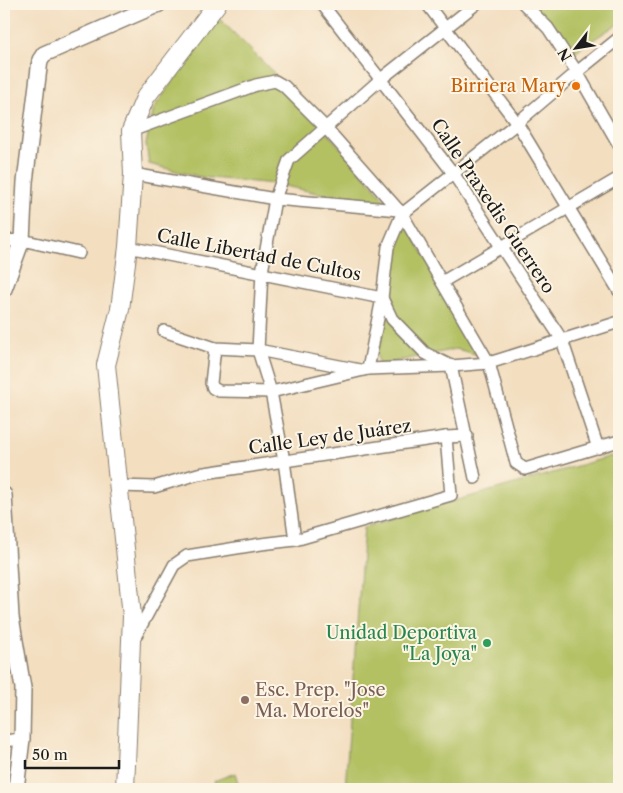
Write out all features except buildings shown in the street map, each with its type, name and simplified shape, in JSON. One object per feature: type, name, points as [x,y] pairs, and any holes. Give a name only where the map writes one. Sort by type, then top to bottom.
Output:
[{"type":"main road","points":[[125,789],[132,616],[106,366],[120,309],[128,247],[133,174],[131,131],[145,98],[217,4]]},
{"type":"street","points":[[4,289],[22,240],[26,182],[40,60],[49,51],[159,4]]},
{"type":"street","name":"Calle Praxedis Guerrero","points":[[322,4],[453,173],[562,340],[598,448]]},
{"type":"street","points":[[427,4],[517,123],[619,291]]},
{"type":"street","points":[[295,540],[284,461],[271,392],[258,350],[262,272],[275,199],[290,160],[381,79],[476,4]]},
{"type":"street","points":[[524,4],[548,28],[577,72],[619,145]]},
{"type":"street","points":[[366,370],[382,298],[388,247],[400,212],[517,123],[619,38]]},
{"type":"street","points":[[131,131],[256,85],[275,81],[284,86],[326,128],[400,212],[489,363],[516,462],[525,469],[619,441]]},
{"type":"street","points":[[133,174],[275,199],[400,212]]},
{"type":"street","points":[[442,282],[619,178]]},
{"type":"street","points":[[4,241],[22,240],[79,253]]},
{"type":"street","name":"Calle Libertad de Cultos","points":[[128,247],[262,272],[382,298]]},
{"type":"street","points":[[382,298],[392,320],[425,353],[451,366]]},
{"type":"street","points":[[215,348],[211,384],[213,388],[219,391],[271,392],[366,370],[489,363],[619,322]]},
{"type":"street","points":[[164,331],[215,348],[258,350],[366,370]]},
{"type":"street","points":[[451,366],[476,478]]},
{"type":"street","name":"Calle Ley de Juárez","points":[[118,486],[154,487],[198,474],[446,437],[467,436]]},
{"type":"street","points":[[131,645],[169,572],[179,560],[195,554],[295,540],[451,495],[446,437]]},
{"type":"street","points":[[4,495],[7,618],[23,688],[22,739],[16,789]]},
{"type":"street","points":[[4,741],[22,739]]},
{"type":"green space","points":[[527,4],[619,4],[619,23],[570,55]]},
{"type":"green space","points":[[218,17],[289,88],[387,202],[327,195],[275,184],[200,177],[149,164],[146,144],[154,108]]},
{"type":"green space","points":[[403,219],[483,356],[456,349],[379,365],[376,350],[392,292],[393,243]]},
{"type":"green space","name":"Unidad Deportiva \"La Joya\"","points":[[619,454],[619,789],[345,789],[364,527]]},
{"type":"green space","points":[[235,773],[240,789],[217,789],[214,781]]},
{"type":"place","name":"Birriera Mary","points":[[576,86]]},
{"type":"place","name":"Unidad Deportiva \"La Joya\"","points":[[487,643]]},
{"type":"place","name":"Esc. Prep. \"Jose Ma. Morelos\"","points":[[245,700]]}]
